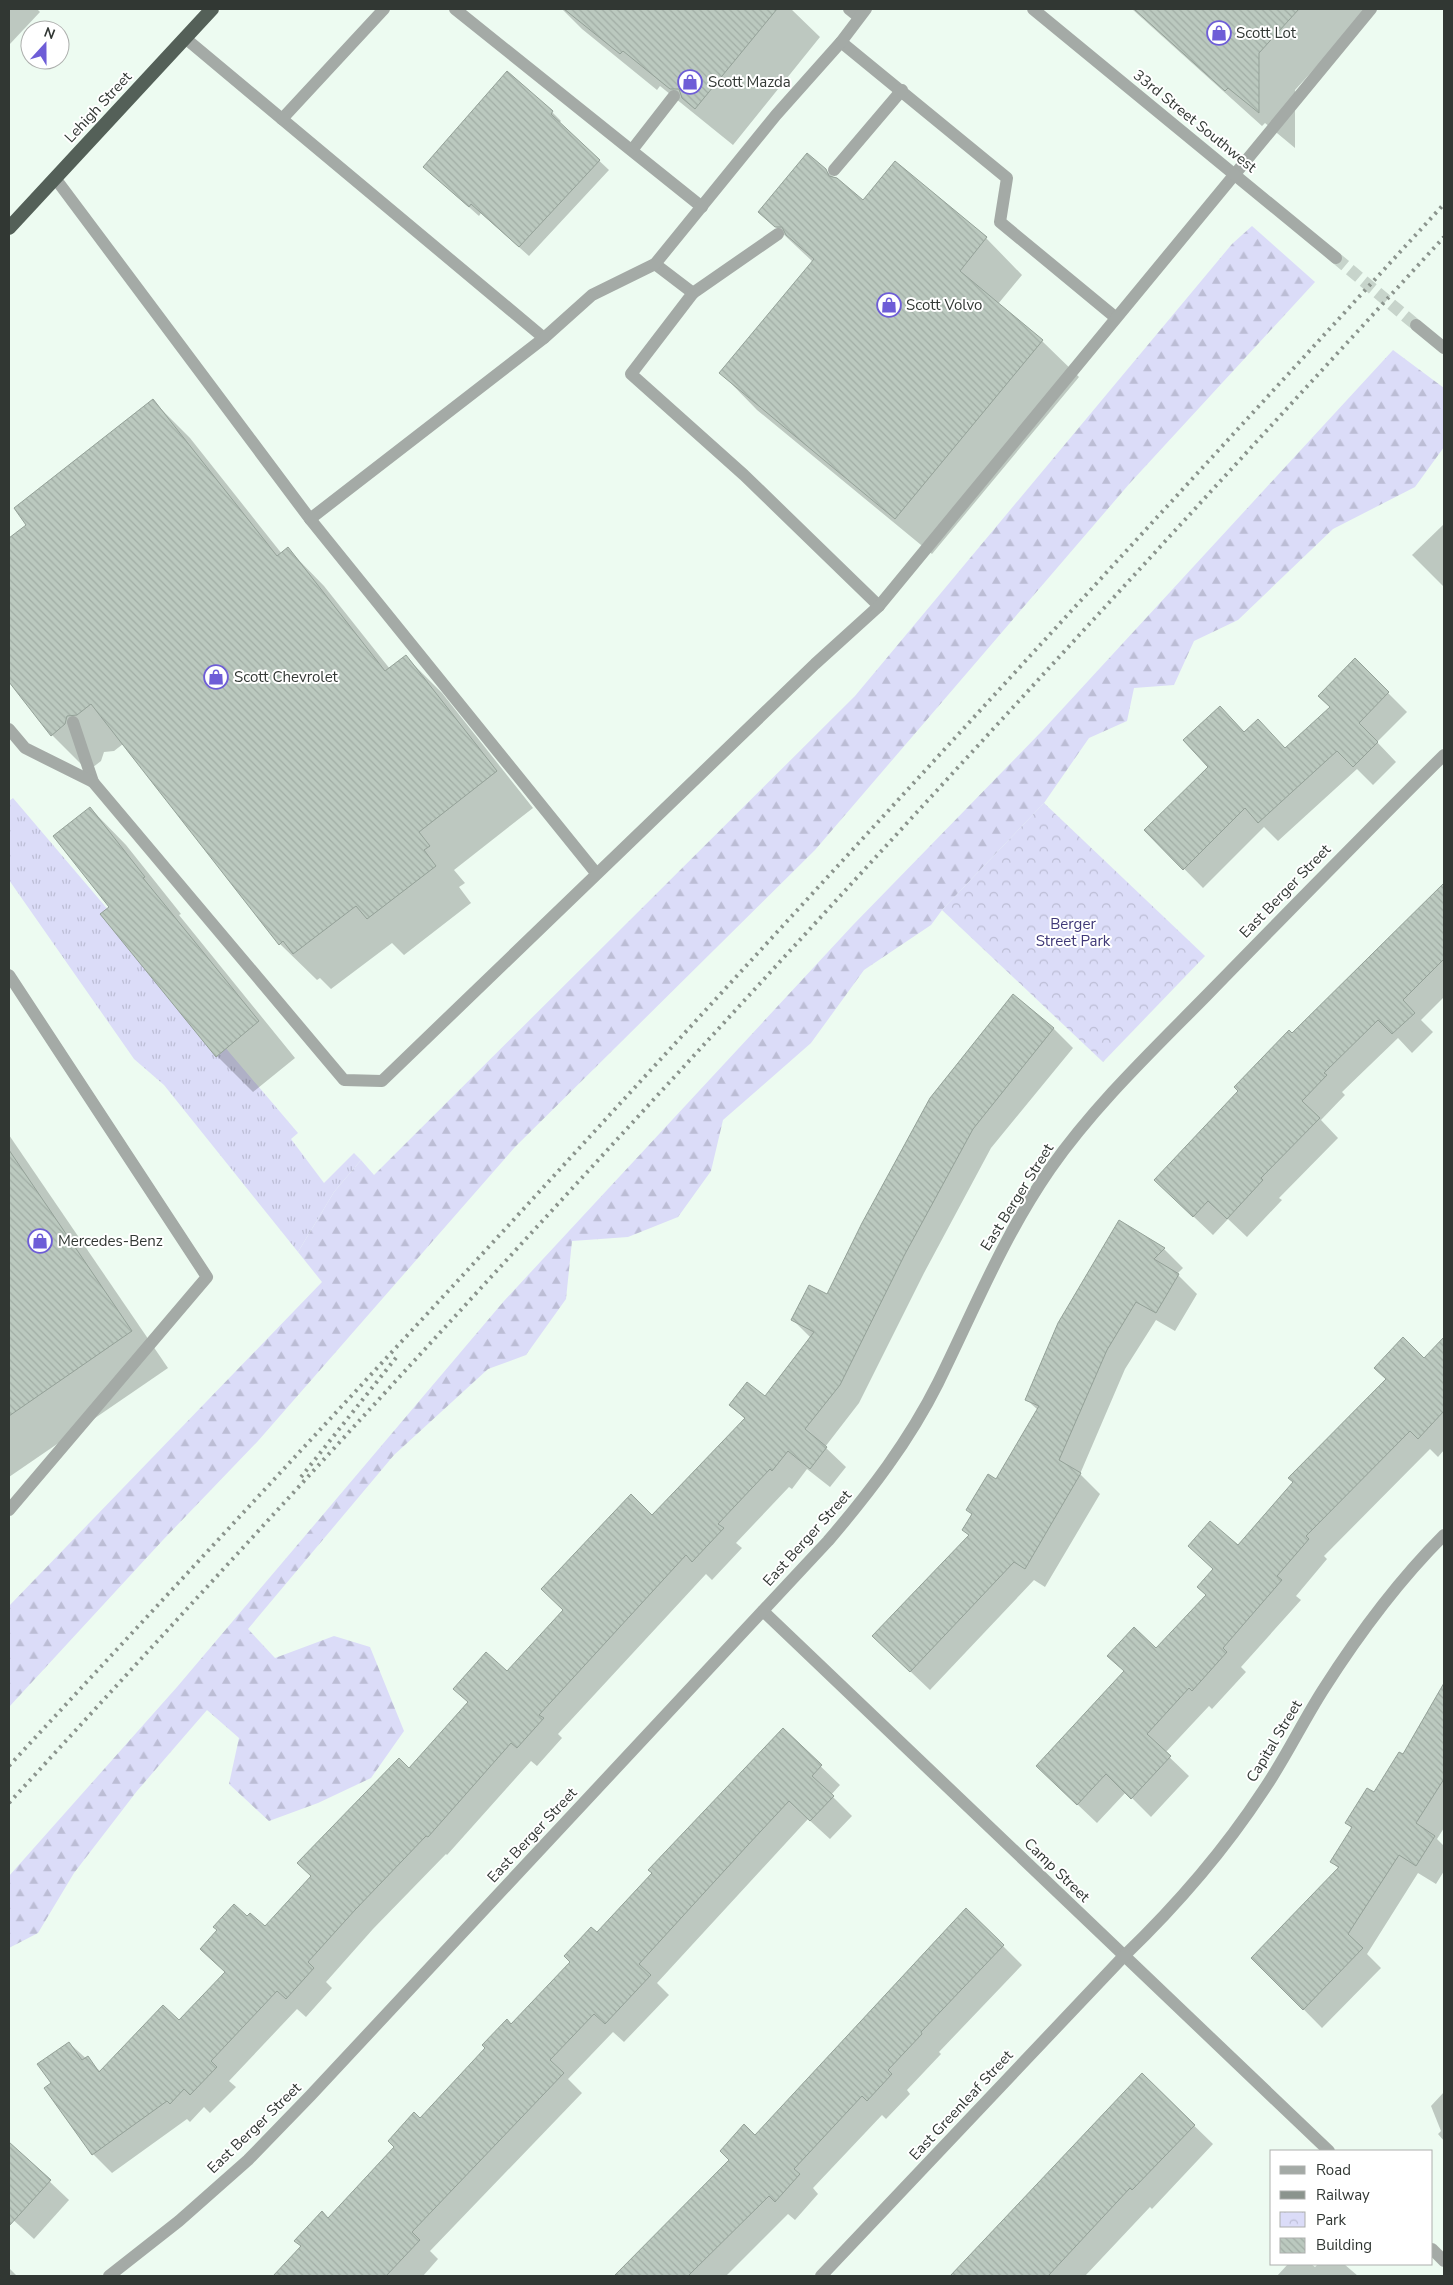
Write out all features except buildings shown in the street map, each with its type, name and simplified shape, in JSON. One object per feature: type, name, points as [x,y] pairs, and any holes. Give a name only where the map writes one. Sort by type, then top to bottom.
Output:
[{"type":"highway","name":"Lehigh Street","points":[[9,228],[185,38],[200,15],[212,9]]},
{"type":"street","points":[[282,119],[384,9]]},
{"type":"street","points":[[455,9],[702,206]]},
{"type":"street","name":"33rd Street Southwest","points":[[1033,9],[1336,258]]},
{"type":"street","points":[[73,722],[93,782],[344,1080],[382,1081],[815,664],[879,606],[1115,316],[1371,9]]},
{"type":"street","points":[[310,519],[544,338],[592,295],[655,264],[776,115],[841,42],[858,12]]},
{"type":"street","points":[[185,38],[544,338]]},
{"type":"street","points":[[841,42],[902,90],[1007,178],[1000,222],[1115,316]]},
{"type":"street","points":[[834,170],[902,90]]},
{"type":"street","points":[[632,150],[674,96]]},
{"type":"street","points":[[55,178],[310,519],[596,874]]},
{"type":"street","points":[[778,234],[692,293],[631,374],[744,474],[879,606]]},
{"type":"street","points":[[655,264],[692,293]]},
{"type":"street","points":[[1416,325],[1444,348]]},
{"type":"street","points":[[9,729],[25,748],[93,782]]},
{"type":"street","name":"East Berger Street","points":[[108,2276],[179,2221],[248,2160],[318,2088],[763,1612],[863,1500],[903,1444],[937,1385],[1005,1240],[1051,1168],[1104,1101],[1337,861],[1444,755]]},
{"type":"street","points":[[9,976],[207,1277],[9,1510]]},
{"type":"street","name":"Capital Street","points":[[1124,1956],[1163,1918],[1218,1857],[1264,1790],[1323,1690],[1378,1611],[1444,1535]]},
{"type":"street","name":"Camp Street","points":[[763,1612],[1328,2150]]},
{"type":"street","name":"East Greenleaf Street","points":[[821,2276],[1124,1956]]},
{"type":"street","points":[[1433,2250],[1444,2261]]},
{"type":"green space","points":[[1252,226],[1315,282],[1130,483],[815,850],[515,1147],[258,1441],[162,1541],[9,1707],[9,1606],[322,1282],[298,1252],[334,1192],[361,1160],[374,1175],[855,696],[1232,244]]},
{"type":"green space","points":[[1393,350],[1444,388],[1444,447],[1415,487],[1333,529],[1238,620],[1194,641],[1174,685],[1134,688],[1127,721],[1089,738],[1044,803],[942,910],[931,925],[864,970],[811,1043],[723,1120],[711,1171],[678,1217],[628,1237],[572,1241],[566,1299],[526,1355],[488,1369],[394,1455],[248,1629],[275,1658],[334,1636],[370,1647],[404,1731],[371,1778],[318,1803],[269,1821],[229,1784],[239,1738],[207,1710],[137,1791],[74,1873],[38,1933],[9,1948],[9,1876],[177,1687],[504,1301],[853,925],[1042,731]]},
{"type":"green space","points":[[13,798],[298,1133],[291,1139],[324,1183],[354,1153],[361,1160],[334,1192],[298,1252],[164,1085],[134,1059],[9,880],[9,801]]},
{"type":"green space","name":"Berger Street Park","points":[[1044,803],[1205,956],[1103,1062],[942,910]]},
{"type":"tunnel","points":[[1336,258],[1416,325]]},
{"type":"railway","points":[[9,1766],[452,1287],[1444,204]]},
{"type":"railway","points":[[9,1803],[1444,237]]},
{"type":"railway","points":[[301,1477],[399,1354]]},
{"type":"place","name":"Scott Lot","points":[[1219,33]]},
{"type":"place","name":"Scott Mazda","points":[[690,82]]},
{"type":"place","name":"Scott Volvo","points":[[889,305]]},
{"type":"place","name":"Scott Chevrolet","points":[[216,677]]},
{"type":"place","name":"Mercedes-Benz","points":[[40,1241]]}]
